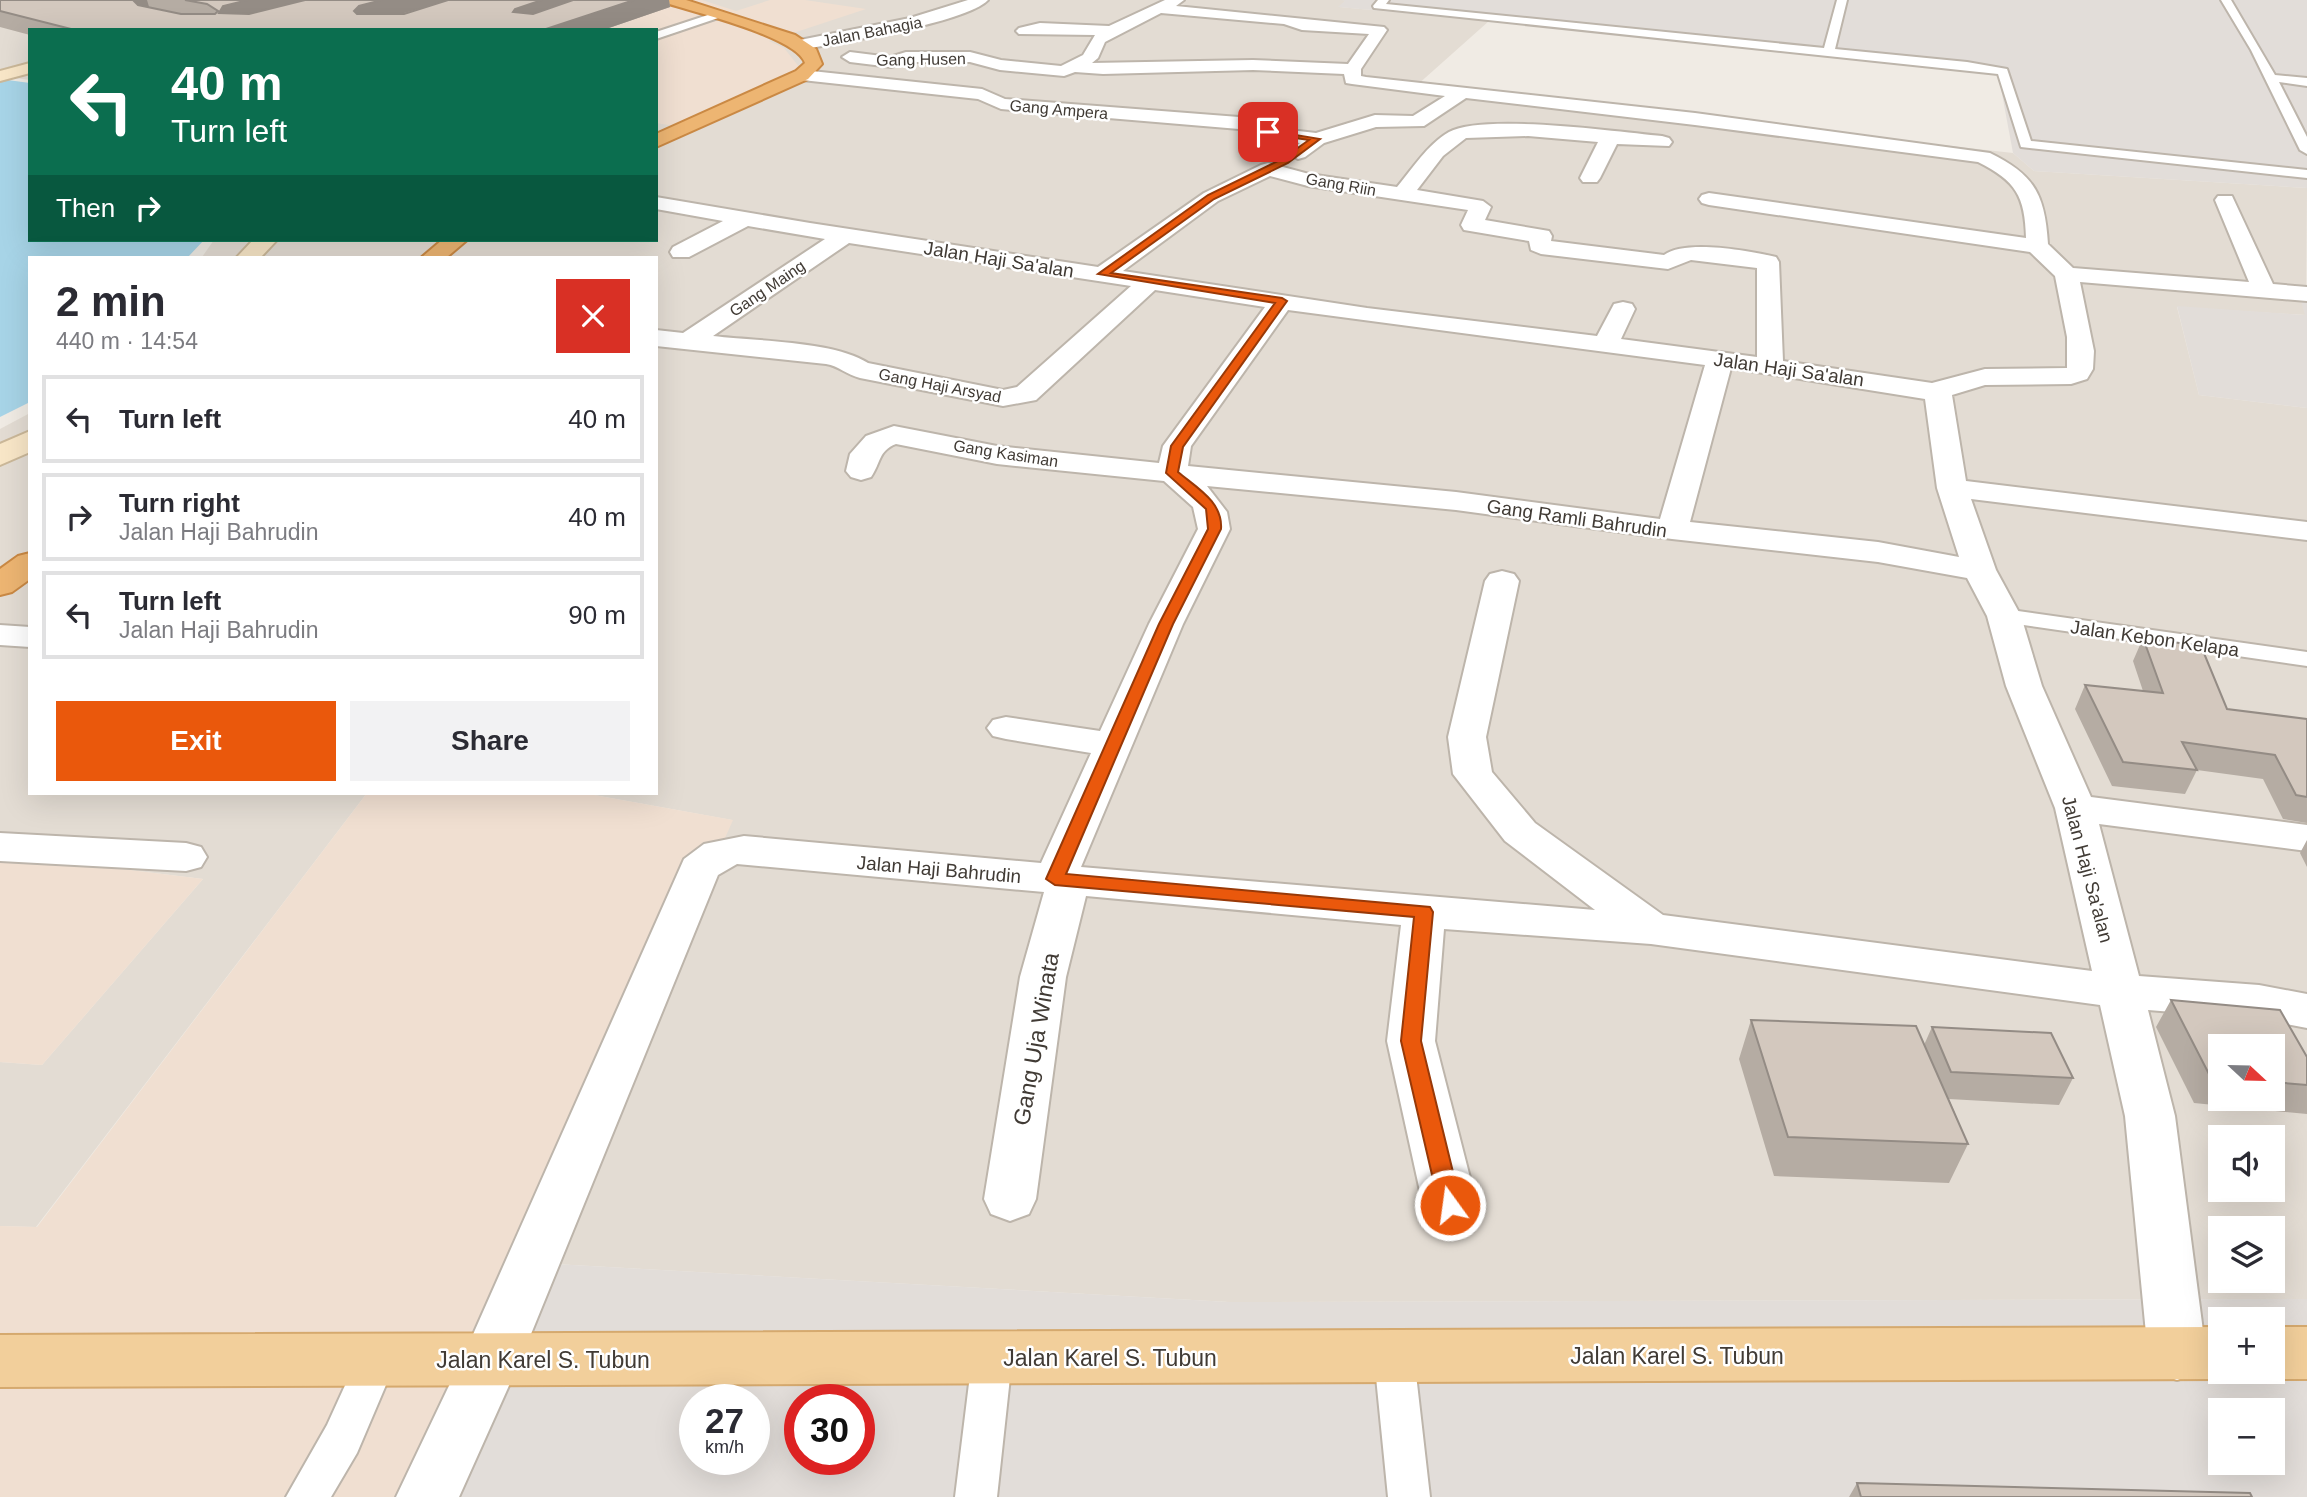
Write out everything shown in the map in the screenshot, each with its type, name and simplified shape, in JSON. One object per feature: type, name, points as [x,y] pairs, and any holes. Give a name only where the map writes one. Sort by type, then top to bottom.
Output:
[{"type":"highway","points":[[658,140],[802,75],[814,64],[800,45],[671,0]]},
{"type":"highway","points":[[434,256],[453,242]]},
{"type":"highway","points":[[0,585],[28,564]]},
{"type":"main road","name":"Jalan Karel S. Tubun","points":[[0,1361],[2199,1353]]},
{"type":"main road","points":[[2285,1353],[2307,1353]]},
{"type":"street","name":"Jalan Bahagia","points":[[800,45],[942,20],[981,0]]},
{"type":"street","points":[[1072,67],[1090,58],[1098,40],[1177,0]]},
{"type":"street","points":[[1161,9],[1286,20],[1302,25],[1384,26],[1353,69],[1352,79],[1695,119],[1983,157],[2011,173],[2028,191],[2036,212],[2037,246]]},
{"type":"street","points":[[906,12],[942,20]]},
{"type":"street","points":[[800,45],[876,14]]},
{"type":"street","points":[[1024,31],[1040,28],[1111,32]]},
{"type":"street","name":"Gang Husen","points":[[800,45],[891,62],[906,57],[970,57],[1000,65],[1055,71],[1072,67],[1253,65],[1353,69]]},
{"type":"street","points":[[1233,84],[1253,65]]},
{"type":"street","points":[[1115,113],[1131,90],[1132,68]]},
{"type":"street","points":[[2,76],[28,69]]},
{"type":"street","name":"Gang Ampera","points":[[802,75],[982,94],[1001,104],[1255,125],[1277,134],[1317,139]]},
{"type":"street","points":[[1102,274],[1211,197],[1268,169],[1317,139],[1375,121],[1417,122],[1462,93]]},
{"type":"street","points":[[1164,134],[1179,117],[1200,103]]},
{"type":"street","points":[[1402,195],[1453,136],[1462,133],[1528,130],[1680,142],[1695,119]]},
{"type":"street","points":[[1590,177],[1611,136]]},
{"type":"street","name":"Gang Riin","points":[[1268,169],[1308,180],[1479,206],[1472,225],[1541,236],[1541,247],[1668,262],[1678,255],[1780,237]]},
{"type":"street","points":[[1709,199],[1780,237],[2037,246],[2066,274],[2079,343],[2081,366],[2078,373],[2071,376],[1992,375],[1962,381],[1935,392]]},
{"type":"street","points":[[2225,200],[2264,290]]},
{"type":"street","name":"Jalan Haji Sa'alan","points":[[658,203],[845,235],[1367,315],[1720,359],[1935,392],[1938,395],[1952,488],[1980,570],[2004,616],[2024,686],[2075,808],[2150,1116],[2199,1353]]},
{"type":"street","points":[[681,252],[744,219]]},
{"type":"street","name":"Gang Maing","points":[[689,341],[845,235]]},
{"type":"street","points":[[1770,366],[1780,237]]},
{"type":"street","points":[[249,256],[264,242]]},
{"type":"street","points":[[2066,274],[2307,293]]},
{"type":"street","name":"Gang Haji Arsyad","points":[[689,341],[835,358],[853,363],[860,370],[931,382],[964,392],[1016,398],[1026,394],[1151,281]]},
{"type":"street","points":[[1062,879],[1114,745],[1166,624],[1214,529],[1212,508],[1172,473],[1177,446],[1282,301]]},
{"type":"street","points":[[1605,345],[1623,309]]},
{"type":"street","points":[[658,338],[689,341]]},
{"type":"street","points":[[1672,530],[1720,359]]},
{"type":"street","name":"Gang Kasiman","points":[[861,471],[865,454],[876,442],[894,435],[998,454],[1172,473]]},
{"type":"street","points":[[0,456],[28,441]]},
{"type":"street","name":"Gang Ramli Bahrudin","points":[[1172,473],[1456,501],[1672,530],[1878,552],[1980,570]]},
{"type":"street","points":[[1952,488],[2307,531]]},
{"type":"street","points":[[1502,581],[1467,737],[1473,774],[1520,832],[1651,929]]},
{"type":"street","points":[[0,635],[28,637]]},
{"type":"street","points":[[1006,728],[1114,745]]},
{"type":"street","points":[[2075,808],[2307,838]]},
{"type":"street","points":[[0,847],[186,858]]},
{"type":"street","name":"Jalan Haji Bahrudin","points":[[427,1497],[491,1361],[699,869],[711,856],[728,850],[1424,912],[1651,929],[2119,991],[2259,1002],[2307,1011]]},
{"type":"street","name":"Gang Uja Winata","points":[[1010,1199],[1043,977],[1062,879]]},
{"type":"street","points":[[1424,912],[1411,1041],[1450,1205]]},
{"type":"lane","points":[[1384,0],[1378,6],[1967,65],[2003,71],[2026,144],[2307,174]]},
{"type":"lane","points":[[1829,52],[1842,0]]},
{"type":"lane","points":[[2226,0],[2257,50],[2307,150]]},
{"type":"lane","points":[[658,35],[717,15]]},
{"type":"lane","points":[[2271,78],[2307,82]]},
{"type":"lane","name":"Jalan Kebon Kelapa","points":[[2004,616],[2307,659]]},
{"type":"lane","points":[[1394,1357],[1409,1497]]},
{"type":"lane","points":[[307,1497],[342,1439],[377,1359]]},
{"type":"lane","points":[[976,1497],[992,1359]]},
{"type":"shaded area","points":[[0,0],[1346,0],[1340,7],[1489,21],[1416,86],[2013,153],[2034,171],[2307,188],[2306,315],[2177,307],[2199,395],[2307,408],[2307,1299],[1229,1302],[537,1263],[732,820],[594,795],[658,795],[658,256],[203,256],[213,242],[658,242],[658,28],[28,28],[28,80],[0,76]]},
{"type":"shaded area","points":[[474,0],[702,0],[736,11],[770,0],[805,0],[866,9],[769,41],[784,48],[800,68],[675,126],[658,123],[658,28],[380,28]]},
{"type":"shaded area","points":[[1341,0],[2307,0],[2307,188],[2034,171],[2013,153],[1997,67],[1338,7],[1345,1]]},
{"type":"shaded area","points":[[2298,291],[2307,292],[2307,408],[2199,395],[2177,306],[2305,315]]},
{"type":"shaded area","points":[[28,414],[28,795],[365,795],[36,1227],[0,1226],[0,1062],[42,1065],[203,879],[0,854],[0,429]]},
{"type":"shaded area","points":[[365,795],[594,795],[733,820],[537,1263],[424,1497],[0,1497],[0,1226],[37,1227]]},
{"type":"shaded area","points":[[0,854],[203,879],[42,1065],[0,1062]]},
{"type":"shaded area","points":[[537,1263],[1229,1302],[2307,1299],[2307,1497],[424,1497]]},
{"type":"water","points":[[0,79],[28,83],[28,242],[202,242],[189,256],[28,256],[28,403],[0,417]]},
{"type":"building","points":[[0,0],[133,0],[138,5],[181,14],[215,14],[218,11],[207,4],[185,0],[248,0],[223,6],[219,13],[249,14],[305,0],[382,0],[359,6],[354,11],[357,14],[404,14],[448,0],[542,0],[513,12],[533,14],[573,0],[634,0],[549,28],[67,28],[0,11]]},
{"type":"building","points":[[2143,638],[2201,646],[2227,709],[2307,719],[2307,797],[2296,795],[2275,755],[2182,742],[2197,770],[2123,762],[2085,685],[2163,693]]},
{"type":"building","points":[[2171,1000],[2280,1010],[2307,1057],[2307,1085],[2286,1083],[2286,1034],[2208,1034],[2208,1072]]},
{"type":"building","points":[[1751,1020],[1916,1026],[1968,1144],[1788,1137]]},
{"type":"building","points":[[1932,1027],[2051,1033],[2073,1078],[1951,1072]]},
{"type":"building","points":[[1857,1483],[2250,1493],[2252,1497],[1861,1497]]},
{"type":"route","points":[[1268,132],[1317,139],[1285,161],[1211,197],[1102,274],[1282,301],[1177,446],[1172,473],[1212,508],[1214,529],[1166,624],[1055,879],[1424,912],[1411,1041],[1450,1205]]}]
